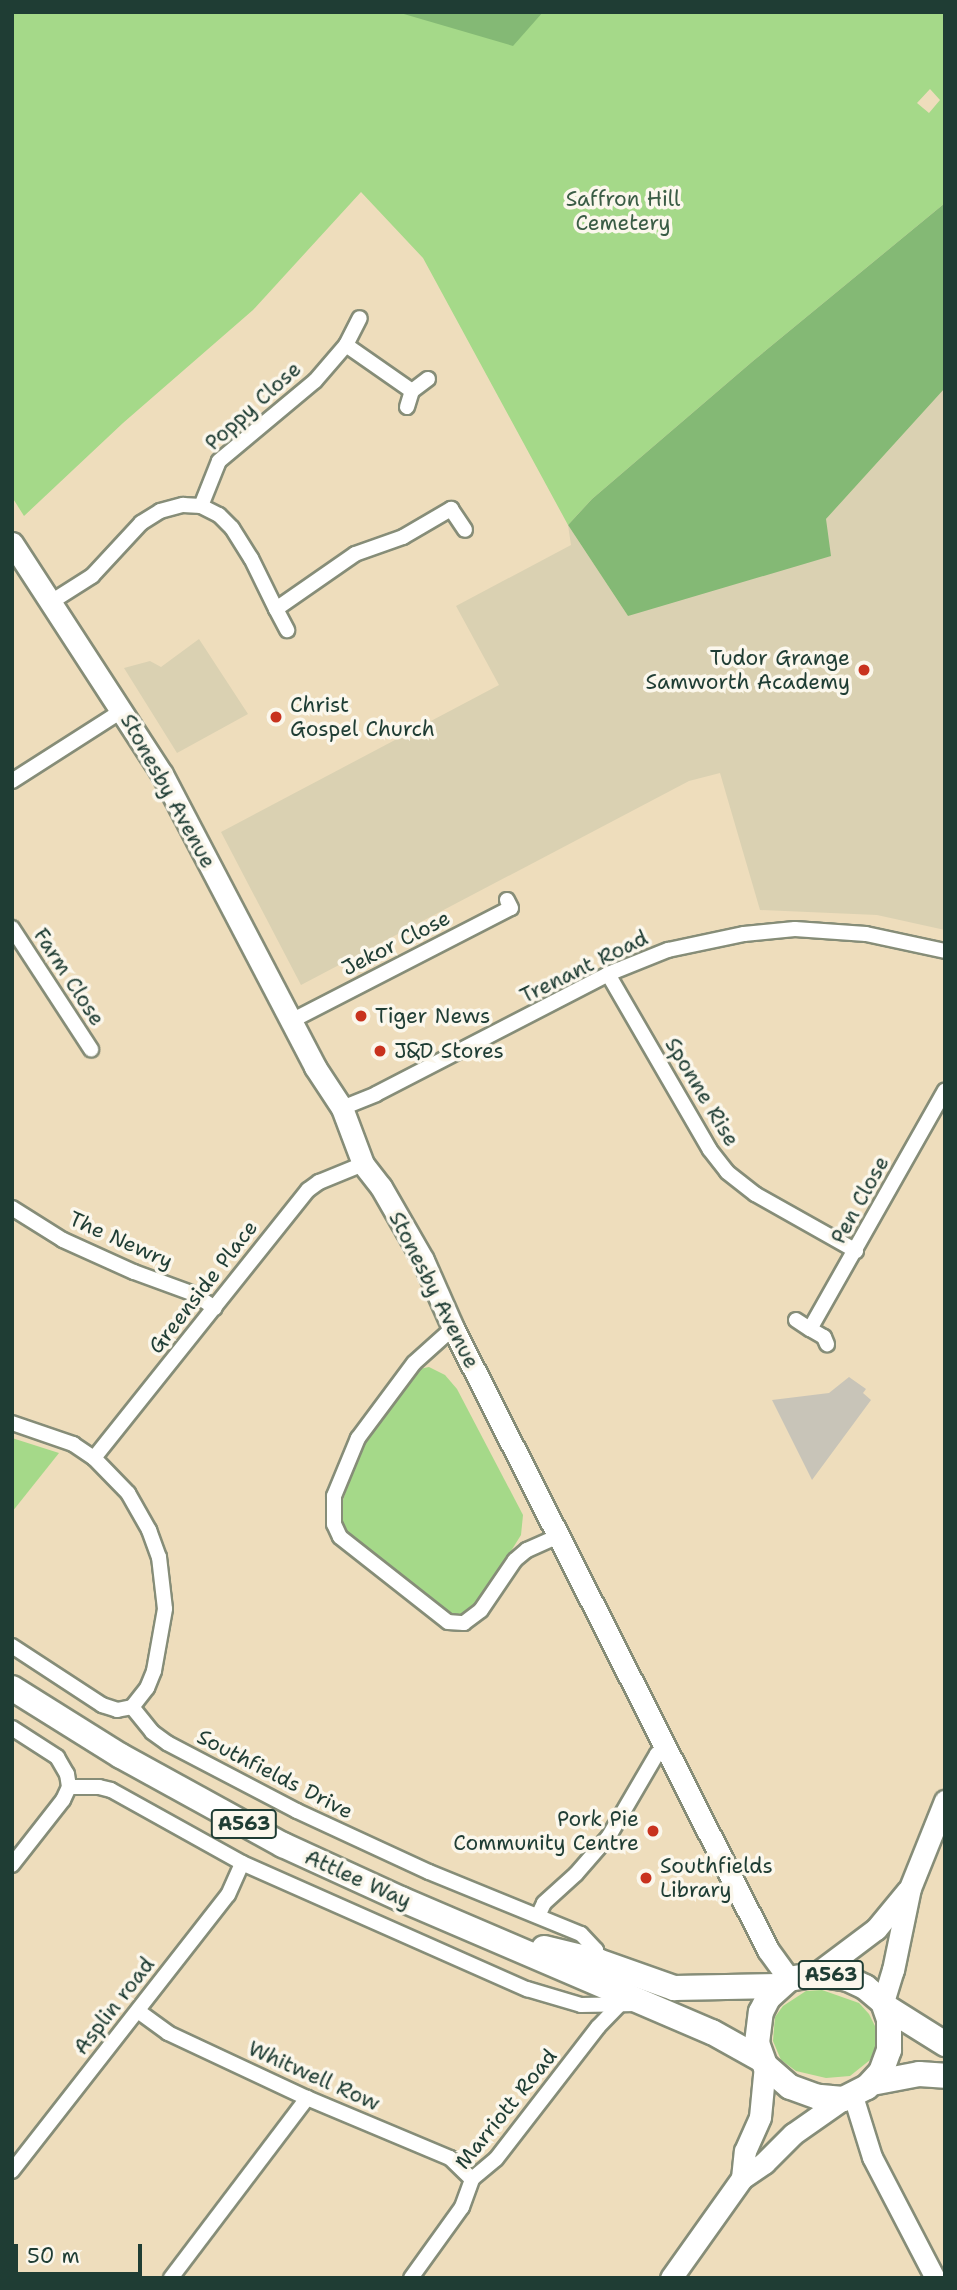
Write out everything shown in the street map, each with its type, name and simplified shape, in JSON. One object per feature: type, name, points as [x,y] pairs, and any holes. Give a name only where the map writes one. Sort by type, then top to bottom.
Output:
[{"type":"highway","name":"Attlee Way","points":[[12,1688],[121,1756],[283,1845],[401,1899],[712,2032],[764,2062]]},
{"type":"highway","name":"Attlee Way","points":[[489,1935],[598,1961],[674,1988],[784,1983]]},
{"type":"highway","name":"A563","points":[[945,2044],[885,2004],[876,1995],[848,1979],[816,1974],[784,1983],[761,2012],[757,2028],[764,2062],[775,2076],[802,2092],[856,2093],[919,2074],[945,2076]]},
{"type":"highway","name":"A563","points":[[856,2093],[881,2072],[889,2050],[885,2004]]},
{"type":"main road","name":"Stonesby Avenue","points":[[14,551],[123,710],[162,775],[291,1021],[342,1108],[363,1164],[381,1187],[423,1260],[453,1328],[784,1983]]},
{"type":"main road","points":[[885,2004],[909,1888],[945,1801]]},
{"type":"main road","points":[[816,1974],[876,1929],[909,1888]]},
{"type":"main road","points":[[742,2178],[745,2151],[760,2117],[764,2062]]},
{"type":"main road","points":[[671,2278],[742,2178],[764,2163],[793,2134],[856,2093]]},
{"type":"street","name":"Poppy Close","points":[[201,506],[219,461],[315,381],[346,345],[360,318]]},
{"type":"street","points":[[346,345],[412,391]]},
{"type":"street","points":[[407,407],[412,391],[428,379]]},
{"type":"street","points":[[51,602],[92,576],[141,523],[160,511],[183,505],[201,506],[219,515],[232,528],[251,558],[287,630]]},
{"type":"street","points":[[276,609],[355,554],[403,537],[452,509],[465,530]]},
{"type":"street","points":[[12,781],[123,710]]},
{"type":"street","name":"Jekor Close","points":[[291,1021],[511,908],[507,900]]},
{"type":"street","name":"Farm Close","points":[[12,928],[91,1049]]},
{"type":"street","name":"Trenant Road","points":[[342,1108],[376,1094],[608,974],[668,950],[744,934],[795,929],[866,934],[945,951]]},
{"type":"street","name":"Sponne Rise","points":[[608,974],[710,1150],[727,1172],[755,1194],[856,1251]]},
{"type":"street","name":"Pen Close","points":[[810,1329],[945,1090]]},
{"type":"street","name":"Greenside Place","points":[[94,1458],[308,1190],[319,1182],[363,1164]]},
{"type":"street","name":"The Newry","points":[[12,1208],[63,1240],[134,1272],[194,1294],[215,1308]]},
{"type":"street","points":[[796,1320],[824,1337],[827,1344]]},
{"type":"street","points":[[453,1328],[414,1363],[358,1438],[334,1496],[334,1524],[340,1537],[448,1622],[464,1623],[481,1610],[515,1560],[527,1550],[559,1535]]},
{"type":"street","points":[[12,1423],[63,1440],[94,1458],[113,1474],[139,1511],[159,1557],[165,1585],[166,1609],[159,1653],[147,1688],[132,1707],[117,1710],[102,1705],[12,1646]]},
{"type":"street","name":"Southfields Drive","points":[[132,1707],[152,1732],[167,1743],[297,1811],[429,1872],[581,1934],[596,1950],[598,1961]]},
{"type":"street","points":[[12,1728],[57,1757],[67,1774],[69,1787],[63,1800],[12,1866]]},
{"type":"street","points":[[538,1916],[544,1903],[576,1874],[609,1836],[657,1754],[665,1747]]},
{"type":"street","points":[[69,1787],[99,1787],[111,1790],[242,1863],[527,1989],[581,2005],[645,2004]]},
{"type":"street","name":"Asplin road","points":[[12,2171],[228,1895],[242,1863]]},
{"type":"street","name":"Marriott Road","points":[[411,2278],[462,2207],[472,2179],[496,2159],[598,2027],[618,2006]]},
{"type":"street","name":"Whitwell Row","points":[[138,2011],[168,2033],[307,2098],[450,2158],[472,2179]]},
{"type":"street","points":[[856,2093],[872,2157],[935,2278]]},
{"type":"street","points":[[171,2278],[307,2098]]},
{"type":"shaded area","points":[[945,388],[945,930],[877,915],[760,910],[720,773],[689,781],[301,985],[221,832],[499,685],[456,606],[571,545],[568,525],[628,616],[826,519]]},
{"type":"shaded area","points":[[199,639],[248,714],[177,753],[124,668],[150,661],[161,667]]},
{"type":"shaded area","points":[[849,1377],[866,1389],[863,1393],[871,1400],[812,1480],[772,1400],[829,1393]]},
{"type":"green space","name":"Saffron Hill Cemetery","points":[[12,12],[945,12],[945,203],[753,361],[592,499],[568,525],[423,258],[361,192],[253,310],[123,423],[24,516],[12,497]],"holes":[[[930,89],[940,100],[929,113],[917,103]]]},
{"type":"green space","points":[[397,12],[543,12],[513,46]]},
{"type":"green space","points":[[945,203],[945,388],[826,519],[831,556],[628,616],[568,525],[592,499],[753,361]]},
{"type":"green space","points":[[429,1367],[445,1375],[457,1389],[523,1515],[521,1535],[473,1608],[461,1615],[448,1613],[347,1534],[339,1512],[360,1449],[371,1427],[398,1390],[419,1369]]},
{"type":"green space","points":[[12,1438],[59,1453],[12,1512]]},
{"type":"green space","points":[[822,1990],[859,2003],[876,2028],[875,2048],[870,2060],[850,2076],[826,2078],[796,2071],[781,2060],[773,2041],[775,2017],[783,2006],[806,1991]]},
{"type":"place","name":"Tudor Grange Samworth Academy","points":[[864,670]]},
{"type":"place","name":"Christ Gospel Church","points":[[276,717]]},
{"type":"place","name":"Tiger News","points":[[361,1016]]},
{"type":"place","name":"J&D Stores","points":[[380,1051]]},
{"type":"place","name":"Pork Pie Community Centre","points":[[653,1831]]},
{"type":"place","name":"Southfields Library","points":[[646,1878]]}]
